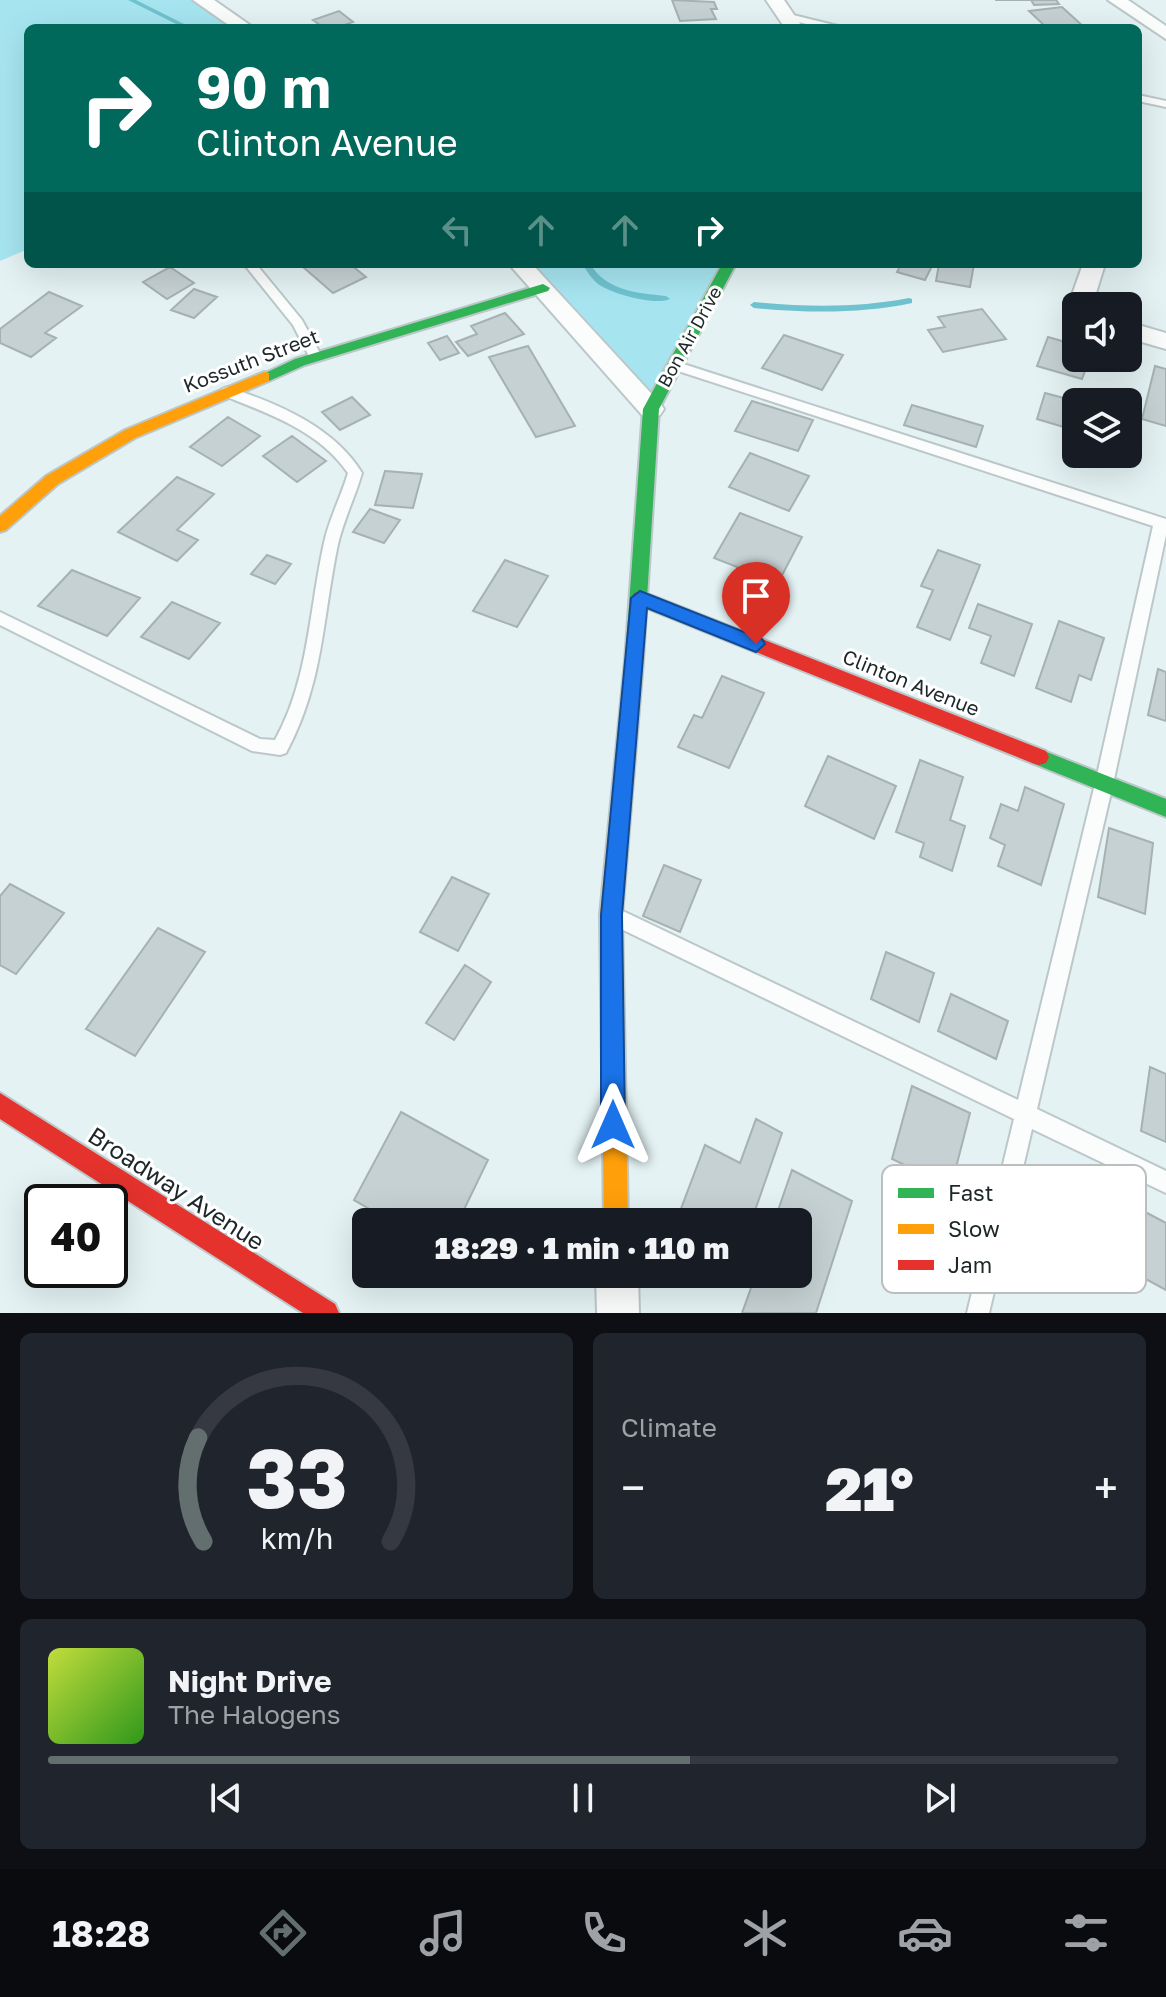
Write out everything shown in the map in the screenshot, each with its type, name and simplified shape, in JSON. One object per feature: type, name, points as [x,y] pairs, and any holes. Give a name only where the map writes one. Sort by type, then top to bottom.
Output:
[{"type":"street","points":[[202,0],[239,24]]},
{"type":"street","points":[[775,0],[792,23]]},
{"type":"street","points":[[1117,0],[1166,34]]},
{"type":"street","points":[[524,268],[651,409],[640,598],[611,915],[616,1208]]},
{"type":"street","name":"Bon Air Drive","points":[[651,409],[727,268]]},
{"type":"street","points":[[1085,292],[1093,268]]},
{"type":"street","name":"Kossuth Street","points":[[0,526],[52,480],[130,434],[316,357],[543,288]]},
{"type":"street","points":[[1142,334],[1166,341]]},
{"type":"street","name":"Clinton Avenue","points":[[640,598],[1166,808]]},
{"type":"street","name":"Broadway Avenue","points":[[0,1105],[326,1313]]},
{"type":"street","points":[[617,1288],[618,1313]]},
{"type":"lane","points":[[1142,99],[1166,104]]},
{"type":"lane","points":[[253,268],[298,323],[316,357]]},
{"type":"lane","points":[[674,365],[1164,524],[1013,1165]]},
{"type":"lane","points":[[0,618],[258,746],[280,748],[293,726],[312,664],[332,540],[355,473],[335,447],[314,433],[227,392]]},
{"type":"lane","points":[[611,915],[1131,1165]]},
{"type":"lane","points":[[1146,1172],[1166,1182]]},
{"type":"lane","points":[[978,1313],[983,1293]]},
{"type":"shaded area","points":[[0,0],[202,0],[239,24],[24,24],[24,251],[0,261]]},
{"type":"shaded area","points":[[524,268],[727,268],[651,409]]},
{"type":"building","points":[[672,0],[714,2],[717,9],[711,9],[716,19],[680,21]]},
{"type":"building","points":[[1031,0],[1056,0],[1059,4],[1034,5]]},
{"type":"building","points":[[1062,7],[1081,24],[1043,24],[1029,11]]},
{"type":"building","points":[[339,11],[353,22],[318,24],[313,20]]},
{"type":"building","points":[[172,268],[194,283],[167,299],[143,282]]},
{"type":"building","points":[[304,268],[355,268],[366,277],[333,293]]},
{"type":"building","points":[[899,268],[931,268],[925,280],[897,272]]},
{"type":"building","points":[[938,268],[973,268],[970,287],[936,281]]},
{"type":"building","points":[[194,289],[217,297],[194,318],[171,310]]},
{"type":"building","points":[[49,292],[82,306],[45,333],[56,338],[31,357],[0,343],[0,329]]},
{"type":"building","points":[[982,309],[1006,339],[943,352],[928,330],[945,327],[938,317]]},
{"type":"building","points":[[505,313],[524,334],[468,356],[456,342],[477,334],[471,326]]},
{"type":"building","points":[[784,335],[843,355],[822,390],[762,368]]},
{"type":"building","points":[[447,336],[459,353],[440,360],[428,343]]},
{"type":"building","points":[[1048,337],[1062,341],[1062,372],[1085,372],[1082,379],[1037,366]]},
{"type":"building","points":[[528,346],[575,426],[536,437],[489,357]]},
{"type":"building","points":[[1155,366],[1166,369],[1166,426],[1142,419]]},
{"type":"building","points":[[1045,393],[1062,398],[1062,426],[1037,419]]},
{"type":"building","points":[[352,397],[370,415],[340,430],[322,412]]},
{"type":"building","points":[[752,401],[813,420],[798,451],[735,431]]},
{"type":"building","points":[[912,405],[983,426],[976,447],[904,425]]},
{"type":"building","points":[[228,417],[260,436],[222,466],[190,447]]},
{"type":"building","points":[[292,436],[326,461],[297,482],[263,456]]},
{"type":"building","points":[[750,453],[809,476],[789,511],[729,487]]},
{"type":"building","points":[[385,471],[422,474],[413,508],[375,505]]},
{"type":"building","points":[[177,477],[214,494],[177,530],[198,540],[177,561],[118,532]]},
{"type":"building","points":[[370,509],[400,520],[384,543],[353,532]]},
{"type":"building","points":[[740,513],[802,537],[778,583],[714,558]]},
{"type":"building","points":[[938,550],[980,565],[950,640],[917,627],[933,590],[921,586]]},
{"type":"building","points":[[267,555],[291,564],[275,584],[251,574]]},
{"type":"building","points":[[505,560],[548,576],[517,627],[473,611]]},
{"type":"building","points":[[72,570],[140,598],[107,636],[38,606]]},
{"type":"building","points":[[172,602],[220,623],[189,659],[141,637]]},
{"type":"building","points":[[978,604],[1032,624],[1014,676],[981,663],[991,636],[969,628]]},
{"type":"building","points":[[1059,621],[1104,638],[1091,680],[1079,675],[1071,702],[1036,688]]},
{"type":"building","points":[[1158,669],[1166,672],[1166,721],[1148,715]]},
{"type":"building","points":[[722,676],[764,693],[729,768],[678,747],[694,715],[702,718]]},
{"type":"building","points":[[828,756],[896,786],[874,839],[805,806]]},
{"type":"building","points":[[920,760],[963,777],[950,820],[965,826],[952,871],[920,857],[924,843],[896,832]]},
{"type":"building","points":[[1025,787],[1064,804],[1041,885],[998,866],[1005,845],[990,838],[1001,804],[1018,811]]},
{"type":"building","points":[[1109,828],[1153,843],[1145,914],[1098,897]]},
{"type":"building","points":[[664,865],[701,880],[680,932],[643,916]]},
{"type":"building","points":[[452,877],[489,894],[458,951],[420,932]]},
{"type":"building","points":[[10,884],[64,913],[16,974],[0,965],[0,896]]},
{"type":"building","points":[[158,928],[205,952],[135,1056],[86,1029]]},
{"type":"building","points":[[886,952],[934,973],[919,1022],[871,999]]},
{"type":"building","points":[[465,965],[491,982],[454,1040],[426,1023]]},
{"type":"building","points":[[951,994],[1008,1021],[996,1059],[938,1031]]},
{"type":"building","points":[[1150,1067],[1166,1074],[1166,1142],[1141,1131]]},
{"type":"building","points":[[912,1086],[970,1113],[957,1165],[905,1165],[892,1159]]},
{"type":"building","points":[[401,1112],[488,1160],[465,1208],[368,1208],[354,1200]]},
{"type":"building","points":[[756,1119],[782,1133],[756,1208],[681,1208],[705,1145],[740,1163]]},
{"type":"building","points":[[792,1170],[852,1201],[816,1313],[742,1313],[751,1288],[812,1288],[812,1208],[779,1208]]},
{"type":"building","points":[[1146,1212],[1166,1223],[1166,1290],[1146,1279]]},
{"type":"waterway","points":[[131,0],[181,24]]},
{"type":"waterway","points":[[588,268],[600,281],[620,291],[666,299]]},
{"type":"waterway","points":[[754,305],[832,309],[909,301]]},
{"type":"traffic: fast","points":[[634,661],[651,409],[727,268]]},
{"type":"traffic: fast","points":[[264,377],[300,362],[543,288]]},
{"type":"traffic: fast","points":[[1039,757],[1166,808]]},
{"type":"traffic: slow","points":[[0,526],[52,480],[130,434],[264,377]]},
{"type":"traffic: slow","points":[[616,1208],[611,915],[634,661]]},
{"type":"traffic: jam","points":[[640,598],[1039,757]]},
{"type":"traffic: jam","points":[[0,1105],[326,1313]]},
{"type":"route","points":[[613,1125],[611,915],[640,598],[756,644]]}]
